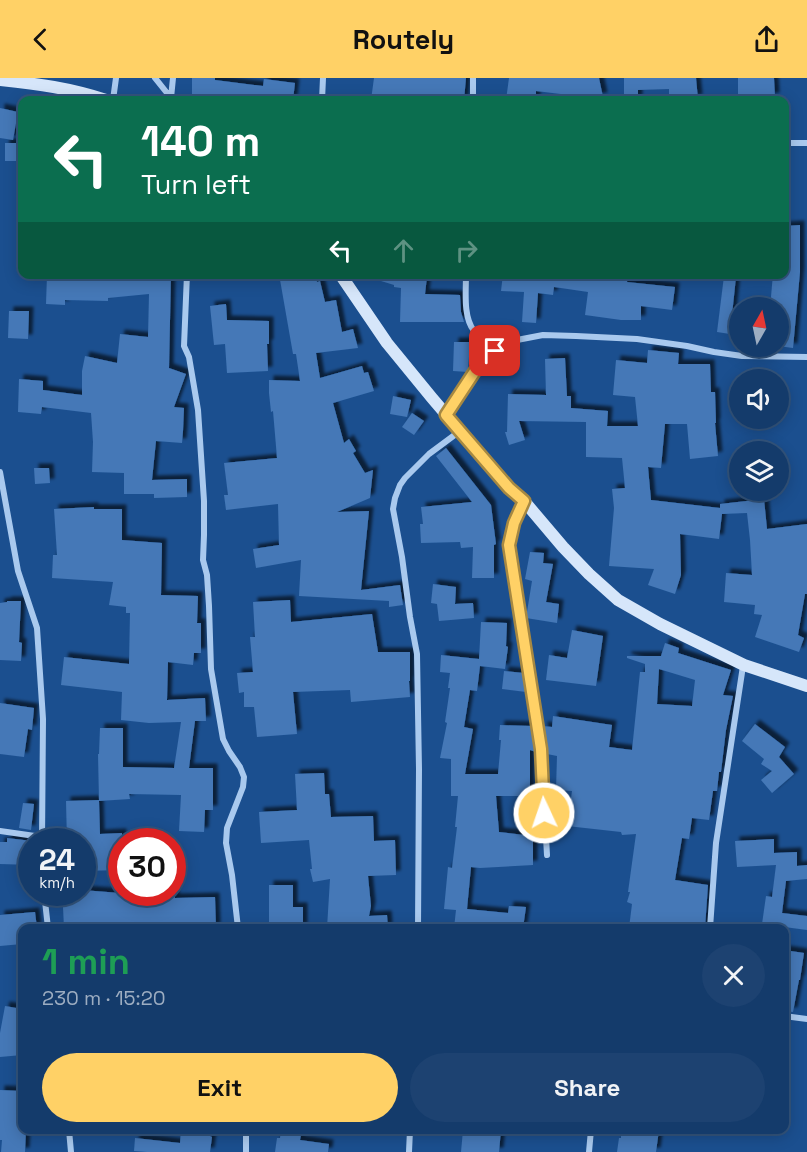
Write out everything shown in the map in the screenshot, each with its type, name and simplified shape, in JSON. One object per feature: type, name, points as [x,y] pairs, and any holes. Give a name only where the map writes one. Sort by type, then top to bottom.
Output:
[{"type":"street","points":[[114,96],[116,78]]},
{"type":"street","points":[[155,78],[168,96]]},
{"type":"street","points":[[171,96],[172,78]]},
{"type":"street","points":[[322,96],[323,78]]},
{"type":"street","points":[[472,78],[473,96]]},
{"type":"street","points":[[0,80],[45,84],[94,96]]},
{"type":"street","points":[[789,143],[807,142]]},
{"type":"street","points":[[187,279],[184,346],[189,357],[198,410],[204,501],[203,560],[207,575],[211,669],[223,739],[244,777],[243,787],[227,828],[226,843],[238,924]]},
{"type":"street","points":[[343,279],[387,343],[446,415],[588,574],[618,600],[660,624],[744,665],[807,686]]},
{"type":"street","points":[[466,279],[468,320],[472,329],[495,351]]},
{"type":"street","points":[[446,415],[475,371],[495,351],[517,340],[543,335],[637,339],[742,356],[807,357]]},
{"type":"street","points":[[418,924],[417,654],[393,509],[400,485],[405,478],[429,454],[460,431]]},
{"type":"street","points":[[0,472],[18,571],[37,628],[43,719],[42,828]]},
{"type":"street","points":[[524,501],[514,523],[509,545],[541,749],[547,855]]},
{"type":"street","points":[[710,924],[716,843],[744,665]]},
{"type":"street","points":[[0,831],[18,834]]},
{"type":"street","points":[[46,906],[48,924]]},
{"type":"street","points":[[789,1017],[807,1019]]},
{"type":"street","points":[[69,1134],[71,1152]]},
{"type":"street","points":[[246,1134],[246,1152]]},
{"type":"street","points":[[409,1152],[410,1134]]},
{"type":"street","points":[[589,1152],[591,1134]]},
{"type":"building","points":[[192,78],[215,78],[215,80],[263,86],[264,79],[295,83],[293,96],[192,95]]},
{"type":"building","points":[[374,78],[466,78],[464,96],[372,96]]},
{"type":"building","points":[[509,78],[599,78],[603,96],[577,96],[536,91],[536,96],[507,96]]},
{"type":"building","points":[[624,78],[696,78],[698,96],[669,96],[669,89],[638,90],[638,96],[624,96]]},
{"type":"building","points":[[738,78],[774,78],[775,96],[738,96]]},
{"type":"building","points":[[0,108],[18,112],[13,140],[0,138]]},
{"type":"building","points":[[5,143],[18,143],[18,161],[5,161]]},
{"type":"building","points":[[800,225],[800,272],[793,348],[789,347],[789,297],[771,297],[773,279],[789,279],[789,226]]},
{"type":"building","points":[[47,279],[171,279],[169,368],[186,374],[174,407],[184,408],[182,443],[156,441],[152,480],[187,479],[187,497],[154,498],[154,494],[124,494],[124,473],[92,472],[91,413],[42,407],[41,414],[18,412],[19,379],[43,381],[43,390],[82,395],[82,371],[85,356],[117,363],[120,334],[148,337],[149,294],[108,298],[108,301],[65,300],[65,305],[46,304]]},
{"type":"building","points":[[280,279],[316,279],[317,282],[320,281],[325,302],[336,300],[342,332],[353,329],[358,348],[316,353],[320,378],[362,366],[364,373],[368,372],[374,391],[333,403],[344,443],[349,439],[356,451],[353,453],[365,473],[373,470],[370,498],[337,512],[369,511],[361,590],[400,585],[403,605],[389,607],[389,601],[299,596],[301,560],[256,568],[253,549],[279,545],[278,504],[226,510],[224,495],[228,495],[224,463],[277,458],[269,380],[300,381],[296,354],[293,354]]},
{"type":"building","points":[[374,279],[427,279],[425,294],[460,295],[464,322],[400,322],[401,288],[394,287],[394,285]]},
{"type":"building","points":[[502,279],[627,279],[627,282],[675,287],[672,310],[641,306],[641,320],[621,320],[585,315],[588,292],[554,287],[553,295],[538,293],[536,323],[522,322],[524,292],[501,291]]},
{"type":"building","points":[[724,279],[736,279],[734,297],[729,297],[729,334],[717,332]]},
{"type":"building","points":[[226,304],[227,320],[269,321],[268,371],[227,373],[225,344],[214,345],[210,306]]},
{"type":"building","points":[[9,311],[29,311],[28,339],[8,338]]},
{"type":"building","points":[[454,342],[470,342],[468,372],[453,371]]},
{"type":"building","points":[[648,350],[679,353],[678,364],[710,364],[711,392],[715,392],[718,456],[690,459],[687,424],[665,424],[661,468],[648,467],[651,500],[720,508],[720,504],[764,501],[767,529],[807,524],[807,594],[805,594],[798,635],[804,638],[799,652],[755,637],[762,615],[754,614],[755,605],[724,602],[726,573],[752,575],[747,513],[722,514],[719,539],[680,534],[681,575],[675,594],[648,585],[654,569],[609,566],[614,508],[612,489],[625,488],[622,458],[586,457],[586,422],[519,421],[525,440],[509,445],[505,432],[507,432],[508,394],[546,395],[545,359],[565,358],[567,396],[571,396],[571,408],[608,411],[607,426],[638,426],[635,397],[613,395],[616,360],[647,363]]},
{"type":"building","points":[[393,396],[411,400],[407,417],[390,414]]},
{"type":"building","points":[[412,413],[424,421],[414,435],[402,427]]},
{"type":"building","points":[[446,448],[491,505],[496,544],[494,545],[494,578],[472,578],[473,547],[461,548],[460,542],[421,543],[420,524],[423,524],[421,507],[472,502],[436,456]]},
{"type":"building","points":[[34,468],[49,468],[50,483],[35,484]]},
{"type":"building","points":[[94,507],[94,509],[122,509],[122,540],[162,543],[161,595],[198,596],[197,623],[201,623],[201,653],[194,653],[193,665],[168,662],[167,700],[205,698],[206,721],[195,721],[189,768],[213,768],[213,810],[205,810],[204,832],[186,831],[186,828],[179,828],[181,795],[129,794],[130,799],[99,801],[100,834],[108,834],[108,870],[96,871],[96,828],[67,828],[66,801],[99,800],[100,728],[123,728],[123,767],[174,768],[181,722],[149,723],[121,720],[122,692],[61,685],[64,657],[129,664],[130,613],[126,613],[126,607],[109,605],[113,582],[52,578],[53,555],[57,555],[54,509]]},
{"type":"building","points":[[530,552],[544,553],[543,563],[553,564],[546,602],[559,604],[557,623],[526,618],[532,581],[525,579]]},
{"type":"building","points":[[433,584],[456,587],[455,604],[473,603],[474,618],[439,621],[437,604],[431,603]]},
{"type":"building","points":[[290,600],[291,622],[372,614],[378,652],[410,652],[410,697],[351,702],[350,690],[293,692],[297,734],[257,737],[254,707],[244,707],[244,692],[239,693],[237,673],[253,672],[250,637],[255,637],[253,602]]},
{"type":"building","points":[[21,601],[19,642],[22,643],[21,661],[0,660],[0,603]]},
{"type":"building","points":[[481,622],[507,623],[506,646],[508,647],[505,669],[480,666],[477,691],[470,690],[464,727],[473,729],[465,774],[498,774],[500,725],[532,726],[536,752],[530,750],[530,796],[496,796],[499,832],[533,836],[533,865],[471,867],[467,909],[508,913],[509,906],[526,907],[524,924],[454,924],[456,910],[444,909],[448,867],[452,868],[458,796],[451,796],[451,759],[440,758],[447,723],[445,722],[450,688],[448,688],[450,673],[440,672],[441,655],[479,659]]},
{"type":"building","points":[[572,630],[603,636],[596,686],[546,680],[549,655],[567,658]]},
{"type":"building","points":[[665,643],[679,648],[678,653],[731,670],[723,695],[733,696],[717,791],[713,791],[709,820],[692,818],[689,839],[682,838],[675,880],[708,885],[705,924],[630,924],[632,904],[627,902],[636,834],[622,835],[621,832],[567,826],[572,791],[556,790],[557,756],[547,754],[543,726],[552,727],[553,716],[612,725],[609,747],[632,750],[640,672],[645,672],[645,664],[627,658],[627,656],[661,656]],"holes":[[[659,669],[695,680],[692,706],[657,704]]]},
{"type":"building","points":[[504,671],[524,673],[526,692],[502,689]]},
{"type":"building","points":[[0,703],[34,708],[32,730],[28,729],[24,757],[0,754]]},
{"type":"building","points":[[755,724],[785,747],[779,757],[794,774],[772,793],[761,780],[772,771],[761,764],[764,759],[742,741]]},
{"type":"building","points":[[324,773],[325,794],[329,794],[331,817],[373,816],[374,841],[395,840],[396,875],[368,876],[371,906],[369,916],[387,915],[388,924],[327,924],[330,879],[313,882],[309,840],[261,843],[259,812],[297,810],[295,774]]},
{"type":"building","points":[[23,803],[34,804],[31,828],[19,828]]},
{"type":"building","points":[[7,838],[18,839],[18,865],[0,864],[0,842],[7,842]]},
{"type":"building","points":[[774,839],[774,853],[797,852],[797,866],[807,865],[807,879],[786,881],[782,913],[807,916],[807,930],[789,928],[789,924],[762,924],[766,896],[772,897],[776,865],[737,867],[735,841]]},
{"type":"building","points":[[269,885],[293,885],[293,907],[303,907],[303,924],[269,924]]},
{"type":"building","points":[[96,891],[108,892],[108,906],[186,906],[186,898],[215,897],[216,924],[64,924],[63,907],[96,906]]},
{"type":"building","points":[[35,912],[36,924],[18,924],[18,944],[0,946],[0,915]]},
{"type":"building","points":[[789,951],[804,953],[793,1012],[789,1012]]},
{"type":"building","points":[[5,1006],[18,1008],[18,1055],[0,1057],[0,1033]]},
{"type":"building","points":[[0,1090],[18,1091],[18,1134],[26,1134],[25,1152],[1,1152],[2,1140],[0,1140]]},
{"type":"building","points":[[181,1134],[210,1134],[212,1137],[210,1152],[134,1151],[135,1138],[180,1143]]},
{"type":"building","points":[[280,1134],[301,1134],[300,1140],[329,1144],[328,1152],[275,1152],[277,1138],[280,1138]]},
{"type":"building","points":[[463,1134],[501,1134],[499,1152],[461,1152]]},
{"type":"building","points":[[621,1134],[658,1134],[656,1152],[617,1152],[619,1138]]},
{"type":"route","points":[[495,351],[475,371],[446,415],[509,488],[524,501],[514,523],[509,545],[541,749],[544,813]]}]
